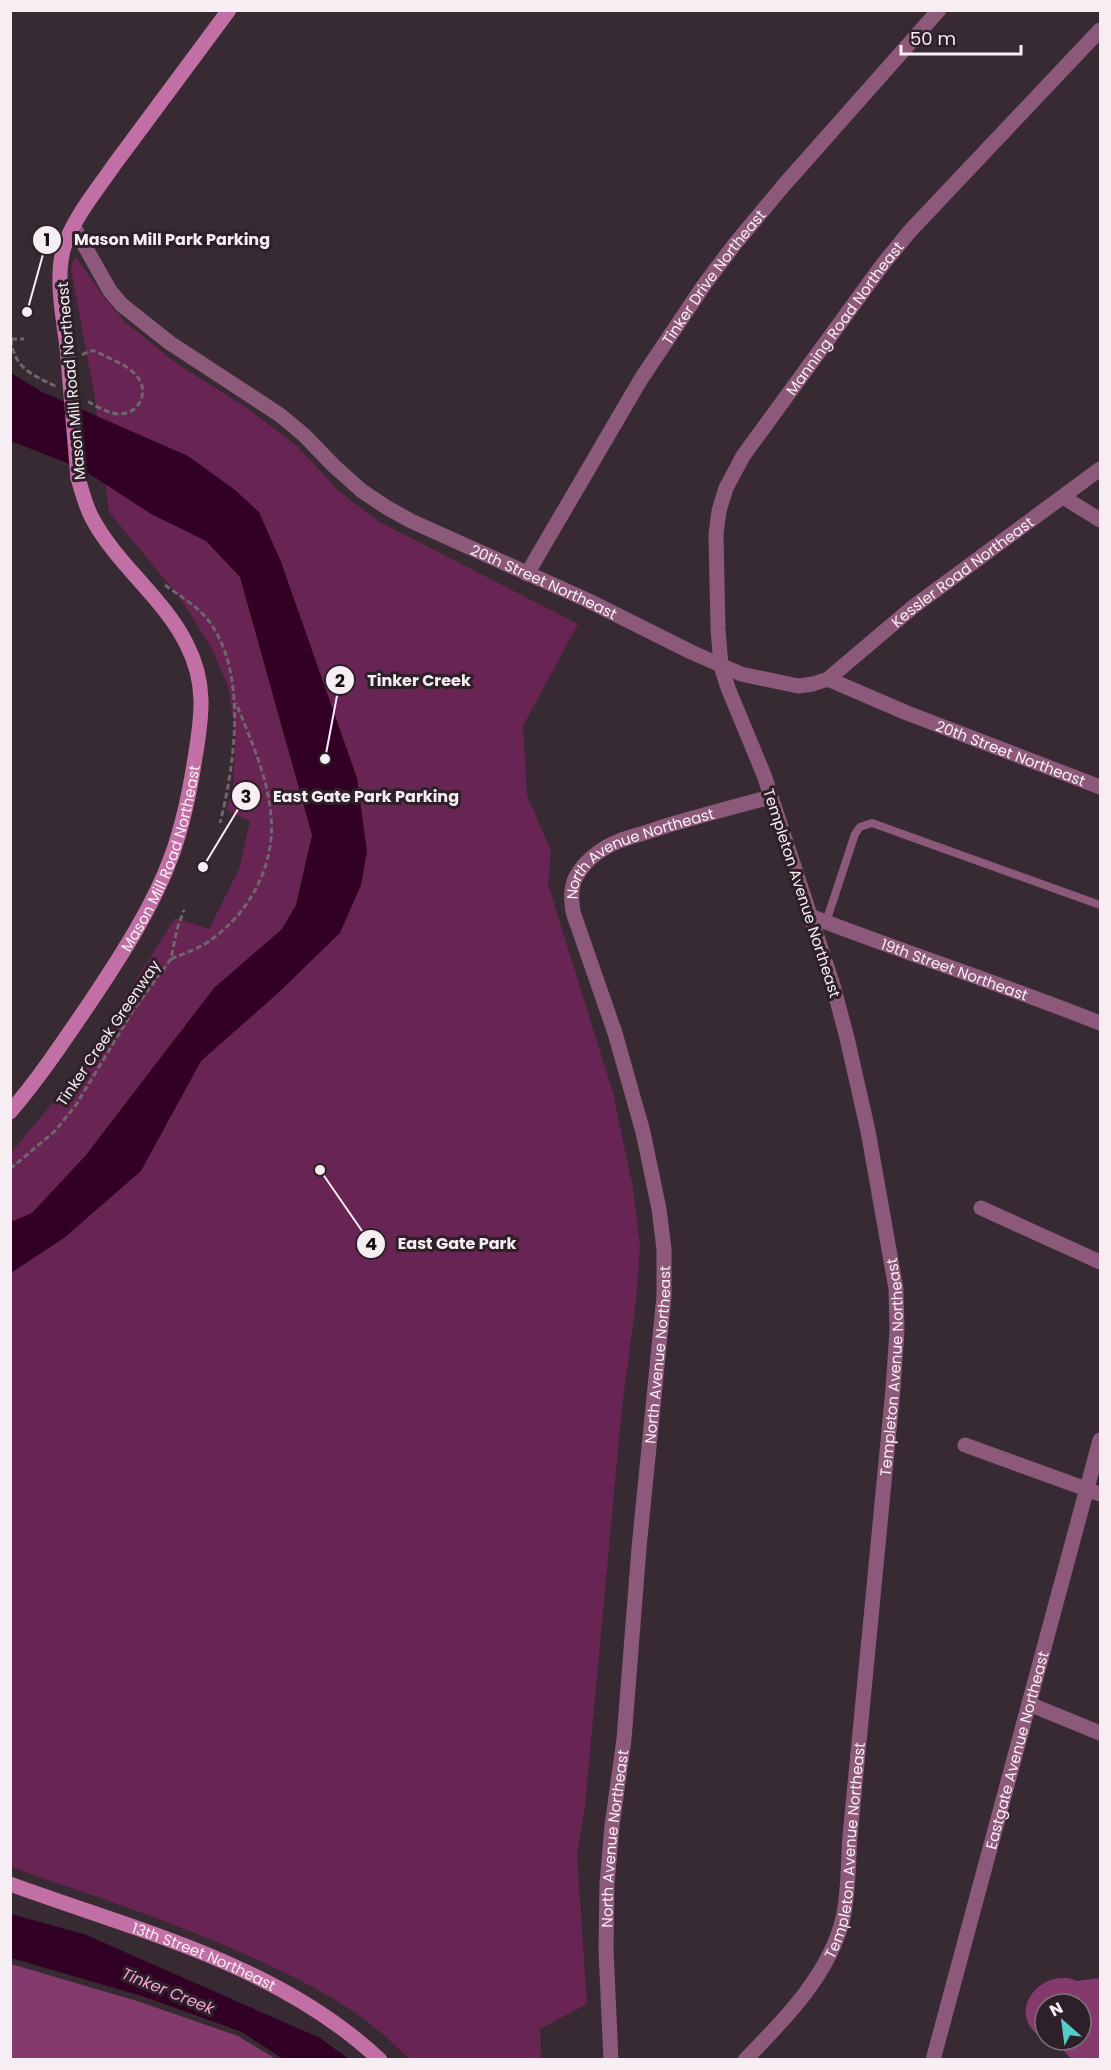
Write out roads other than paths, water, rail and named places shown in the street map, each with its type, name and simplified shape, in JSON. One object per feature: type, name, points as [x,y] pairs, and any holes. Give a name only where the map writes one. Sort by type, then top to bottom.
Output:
[{"type":"street","name":"Mason Mill Road Northeast","points":[[10,1112],[65,1040],[113,968],[158,888],[172,856],[183,820],[192,781],[201,721],[200,678],[186,642],[175,625],[102,535],[91,516],[78,478],[61,292],[64,248],[92,196],[229,10]]},
{"type":"street","name":"Tinker Drive Northeast","points":[[527,574],[641,379],[704,285],[784,185],[939,10]]},
{"type":"street","name":"Manning Road Northeast","points":[[722,666],[718,629],[716,534],[719,511],[726,488],[743,456],[883,264],[910,231],[1101,30]]},
{"type":"street","name":"20th Street Northeast","points":[[74,227],[110,291],[122,305],[170,343],[280,414],[362,491],[411,521],[587,600],[741,674],[798,686],[828,679],[907,713],[1101,787]]},
{"type":"street","name":"Kessler Road Northeast","points":[[828,679],[914,607],[1101,469]]},
{"type":"street","points":[[1063,497],[1101,520]]},
{"type":"street","name":"Templeton Avenue Northeast","points":[[722,666],[728,688],[745,726],[771,797],[848,1038],[892,1255],[897,1330],[846,1900],[842,1921],[834,1946],[822,1969],[797,2003],[745,2060]]},
{"type":"street","name":"North Avenue Northeast","points":[[612,2060],[606,1950],[607,1884],[624,1739],[639,1548],[664,1296],[664,1249],[659,1209],[644,1132],[615,1033],[573,912],[572,885],[586,862],[601,850],[620,841],[771,797]]},
{"type":"street","name":"19th Street Northeast","points":[[810,916],[883,944],[1001,984],[1101,1023]]},
{"type":"street","points":[[981,1208],[1101,1262]]},
{"type":"street","name":"Eastgate Avenue Northeast","points":[[933,2060],[1029,1704],[1094,1492],[1101,1440]]},
{"type":"street","points":[[965,1445],[1094,1492]]},
{"type":"street","points":[[1029,1704],[1101,1733]]},
{"type":"street","name":"13th Street Northeast","points":[[10,1884],[178,1943],[257,1977],[314,2007],[339,2024],[380,2060]]},
{"type":"lane","points":[[826,922],[855,834],[860,827],[873,823],[1101,905]]},
{"type":"water","points":[[11,373],[42,392],[188,456],[235,490],[259,512],[281,562],[357,778],[367,852],[361,885],[340,933],[277,994],[201,1061],[141,1171],[64,1238],[11,1273],[11,1222],[32,1213],[86,1155],[214,988],[282,929],[296,905],[312,835],[240,577],[206,541],[151,514],[82,469],[11,441]]},
{"type":"water","points":[[11,1914],[84,1934],[320,2038],[349,2059],[283,2059],[242,2032],[142,1996],[11,1958]]},
{"type":"place","name":"Mason Mill Park Parking","points":[[27,312]]},
{"type":"place","name":"Tinker Creek","points":[[325,759]]},
{"type":"place","name":"East Gate Park Parking","points":[[203,867]]},
{"type":"place","name":"East Gate Park","points":[[320,1170]]}]
